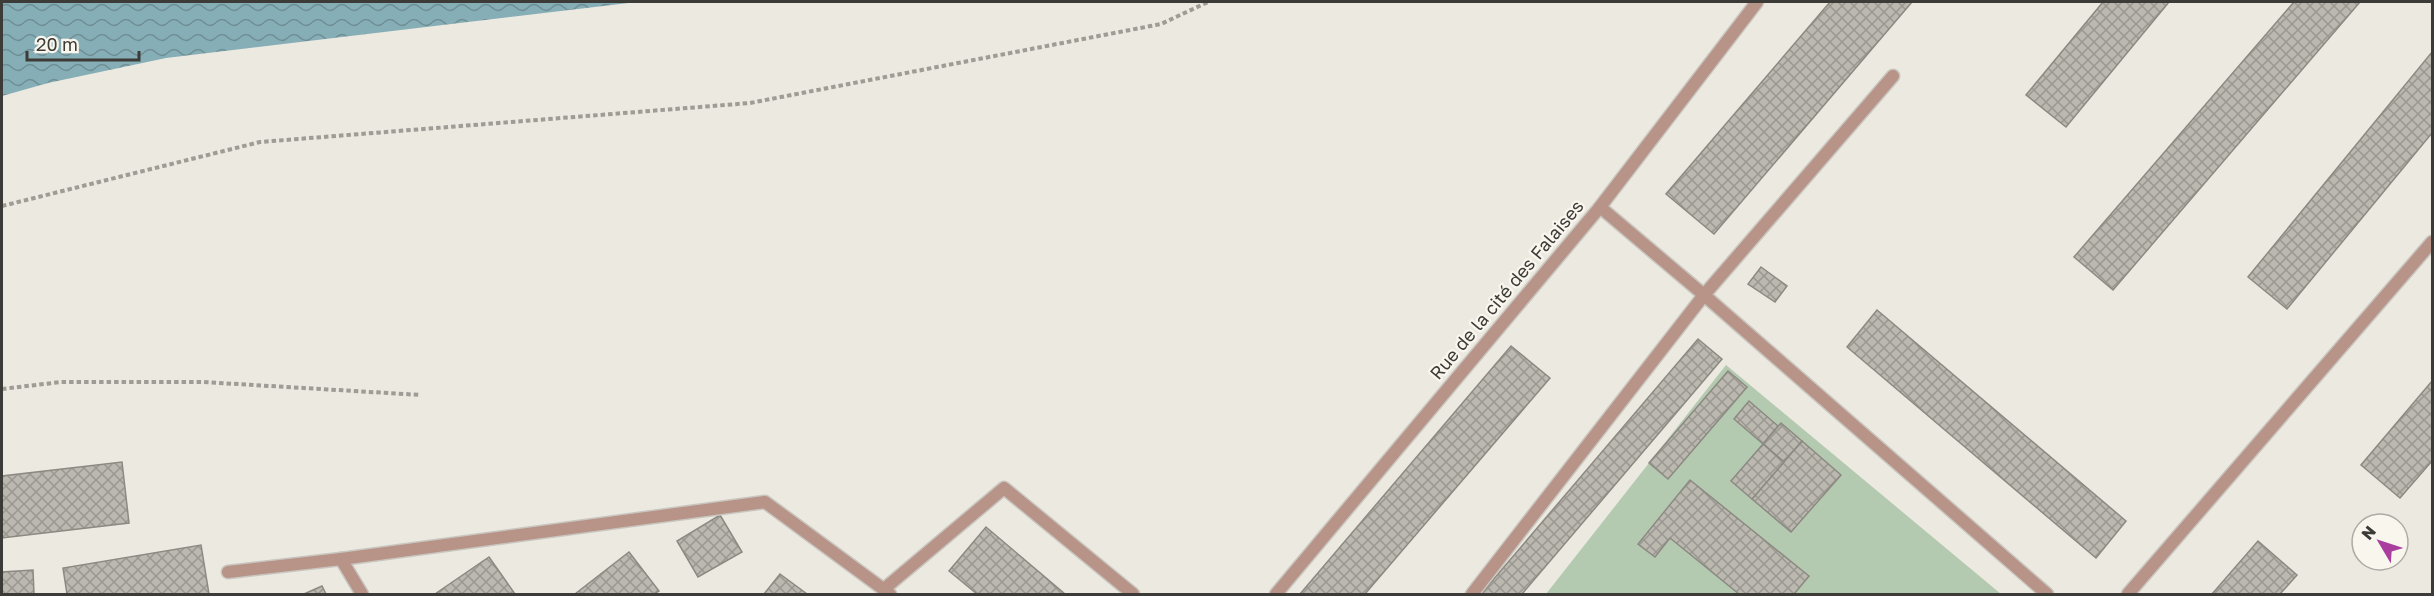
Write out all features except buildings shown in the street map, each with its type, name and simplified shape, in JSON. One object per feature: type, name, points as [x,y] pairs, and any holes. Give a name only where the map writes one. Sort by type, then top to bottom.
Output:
[{"type":"street","name":"Rue de la cité des Falaises","points":[[1276,594],[1600,207],[1757,2]]},
{"type":"street","points":[[1472,594],[1704,295],[1893,76]]},
{"type":"street","points":[[1600,207],[2047,594]]},
{"type":"street","points":[[2128,594],[2433,242]]},
{"type":"street","points":[[228,572],[341,559],[765,501],[887,592],[1004,488],[1133,594]]},
{"type":"street","points":[[341,559],[362,594]]},
{"type":"path","points":[[2,207],[260,142],[750,103],[1161,24],[1208,2]]},
{"type":"path","points":[[2,389],[61,382],[203,382],[421,395]]},
{"type":"green space","points":[[1726,365],[2001,594],[1546,594]]},
{"type":"water","points":[[2,2],[637,2],[166,58],[48,83],[2,96]]}]
